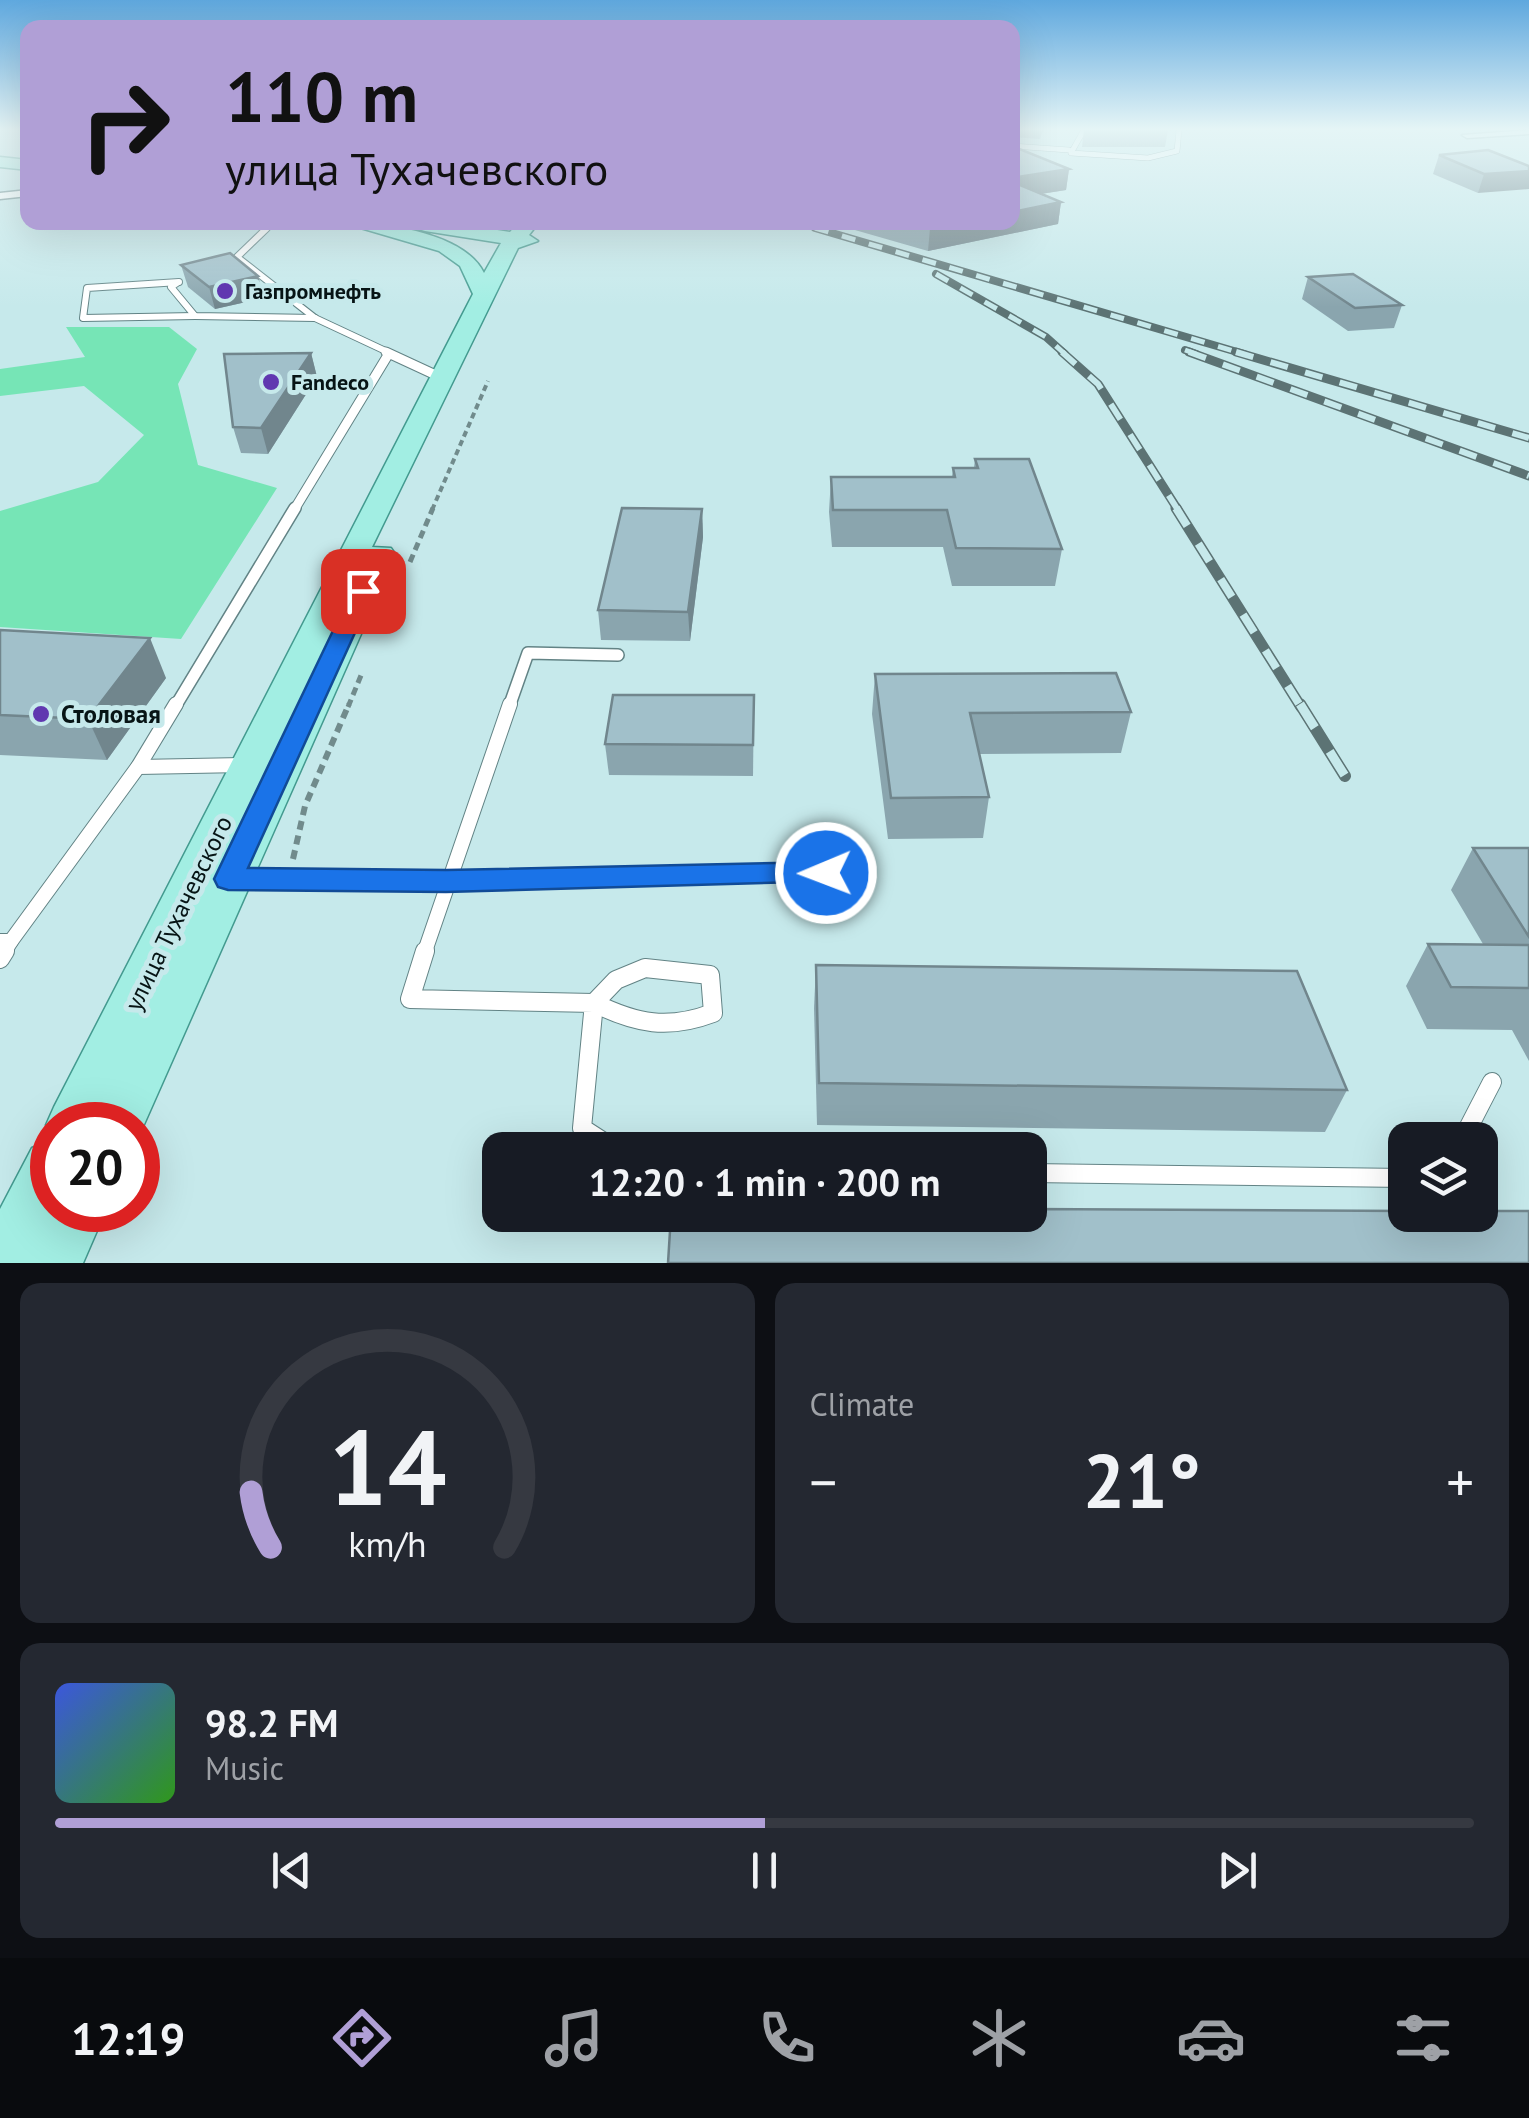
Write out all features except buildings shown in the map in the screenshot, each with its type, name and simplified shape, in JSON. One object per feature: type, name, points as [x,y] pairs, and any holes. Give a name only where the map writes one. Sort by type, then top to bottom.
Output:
[{"type":"main road","points":[[380,230],[446,247],[469,263],[484,294]]},
{"type":"main road","points":[[452,230],[525,237]]},
{"type":"main road","points":[[470,230],[525,237]]},
{"type":"main road","name":"улица Тухачевского","points":[[125,1102],[252,765],[440,378],[484,294],[525,237]]},
{"type":"main road","name":"улица Тухачевского","points":[[86,1102],[212,878],[525,237]]},
{"type":"main road","points":[[4,1263],[30,1210]]},
{"type":"main road","points":[[52,1263],[66,1232]]},
{"type":"lane","points":[[223,263],[238,256],[265,230]]},
{"type":"lane","points":[[238,256],[315,318],[440,378]]},
{"type":"lane","points":[[194,276],[170,287],[195,316]]},
{"type":"lane","points":[[179,282],[87,288],[83,318],[315,318]]},
{"type":"lane","points":[[0,960],[6,941],[138,767],[388,355]]},
{"type":"lane","points":[[588,1132],[582,1128],[594,1003],[616,980],[645,968],[710,974],[712,1013],[678,1028],[628,1020],[594,1003],[410,999],[446,881],[528,654],[618,655]]},
{"type":"lane","points":[[138,767],[252,765]]},
{"type":"lane","points":[[212,878],[288,882],[446,881],[864,872]]},
{"type":"lane","points":[[1471,1122],[1492,1082]]},
{"type":"lane","points":[[1047,1173],[1388,1178]]},
{"type":"path","points":[[404,576],[488,381]]},
{"type":"path","points":[[288,882],[305,806],[366,664]]},
{"type":"green space","points":[[66,327],[169,327],[197,349],[178,384],[198,465],[277,488],[181,639],[0,627],[0,511],[98,482],[144,435],[84,386],[0,396],[0,369],[85,357]]},
{"type":"railway","points":[[822,230],[1244,354]]},
{"type":"railway","points":[[936,274],[1046,337],[1065,354]]},
{"type":"railway","points":[[1185,350],[1196,354]]},
{"type":"railway","points":[[1062,352],[1098,384],[1178,510]]},
{"type":"railway","points":[[1189,352],[1529,476]]},
{"type":"railway","points":[[1236,352],[1529,438]]},
{"type":"railway","points":[[1176,508],[1301,707]]},
{"type":"railway","points":[[1300,704],[1345,776]]},
{"type":"place","name":"Газпромнефть","points":[[225,291]]},
{"type":"place","name":"Fandeco","points":[[271,382]]},
{"type":"place","name":"Столовая","points":[[41,714]]},
{"type":"route","points":[[363,591],[228,879],[446,881],[826,873]]}]
